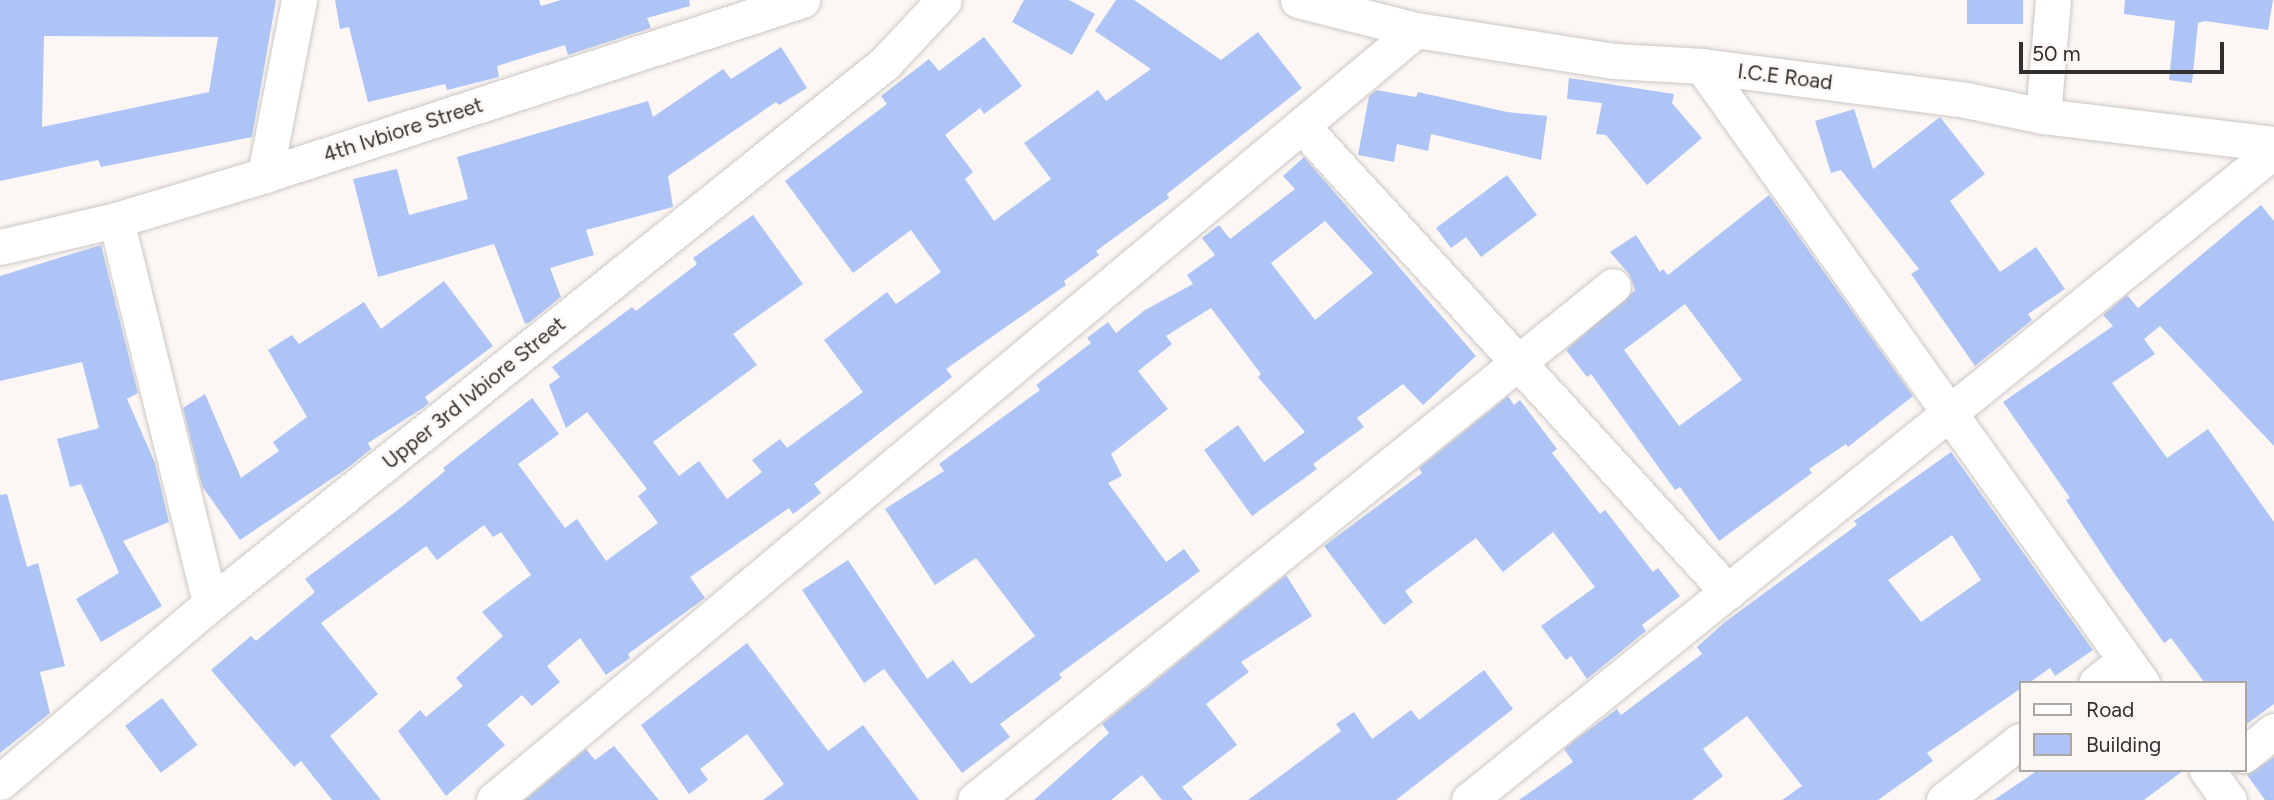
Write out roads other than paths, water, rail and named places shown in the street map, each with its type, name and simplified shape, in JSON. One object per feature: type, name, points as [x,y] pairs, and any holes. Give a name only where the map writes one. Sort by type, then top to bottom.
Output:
[{"type":"street","points":[[265,175],[299,0]]},
{"type":"street","name":"4th Ivbiore Street","points":[[0,247],[116,220],[265,175],[802,0]]},
{"type":"street","name":"Upper 3rd Ivbiore Street","points":[[0,782],[210,604],[886,63],[944,0]]},
{"type":"street","name":"I.C.E Road","points":[[1298,0],[1416,30],[1615,61],[1702,66],[1966,100],[2043,116],[2274,144]]},
{"type":"street","points":[[2043,116],[2053,0]]},
{"type":"street","points":[[494,800],[1416,30]]},
{"type":"street","points":[[1702,66],[1951,410],[2134,671],[2102,681]]},
{"type":"street","points":[[1302,126],[1728,592]]},
{"type":"street","points":[[1469,800],[2274,151]]},
{"type":"street","points":[[116,220],[210,604]]},
{"type":"street","points":[[975,800],[1613,286]]},
{"type":"street","points":[[2246,753],[2274,731]]},
{"type":"street","points":[[1944,800],[2018,743]]}]
